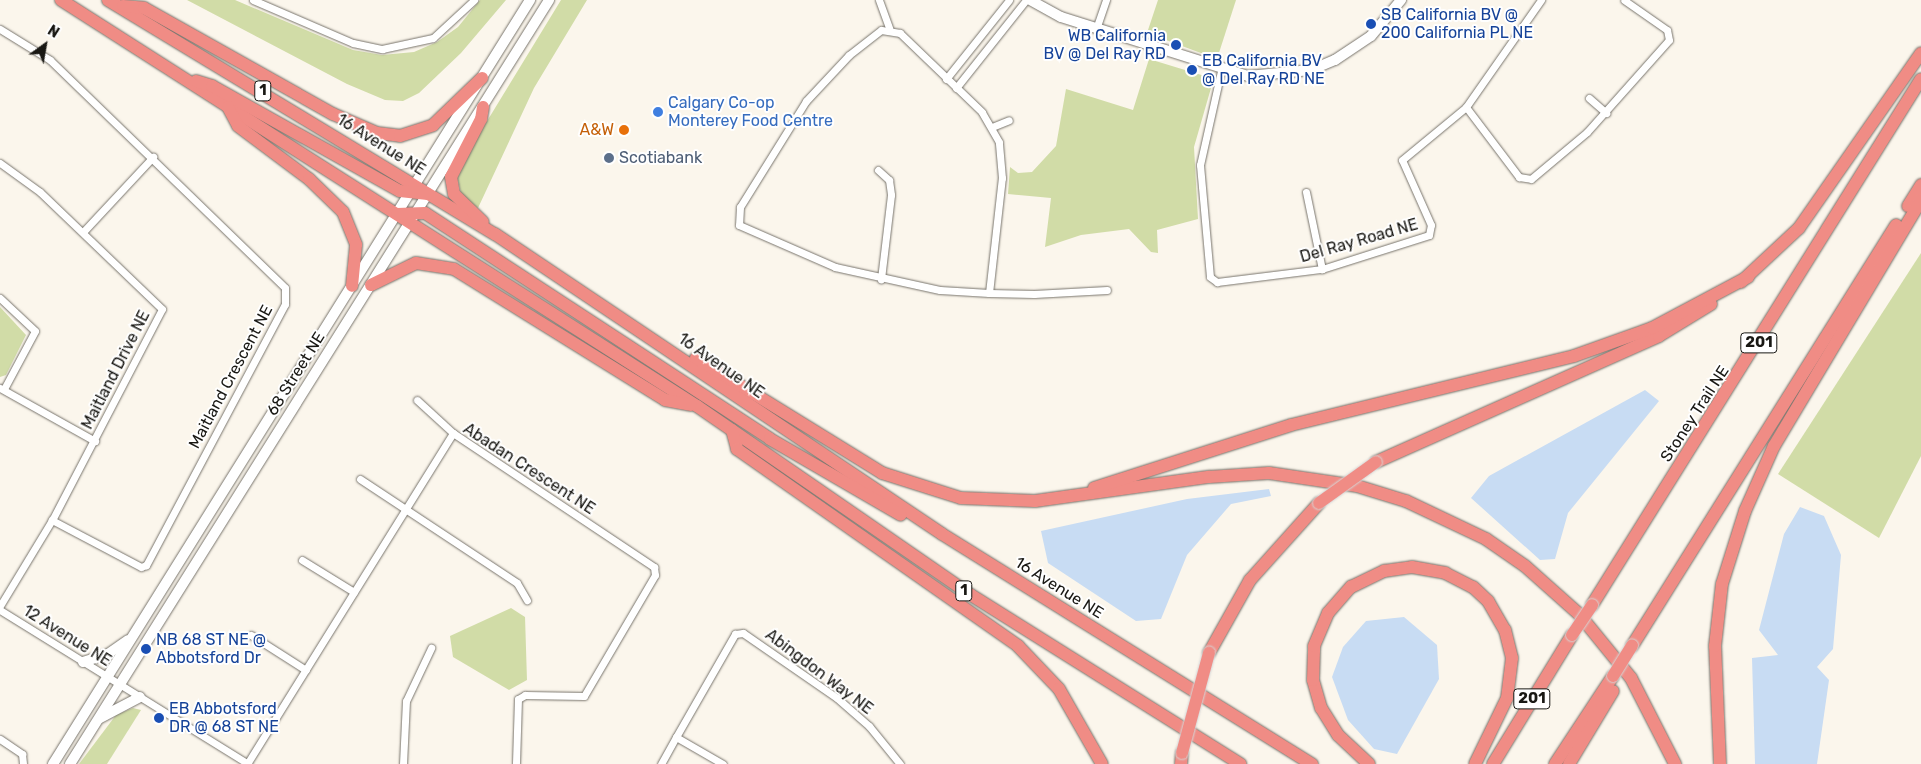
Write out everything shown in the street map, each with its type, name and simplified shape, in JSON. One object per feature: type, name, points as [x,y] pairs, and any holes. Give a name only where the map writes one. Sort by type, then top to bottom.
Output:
[{"type":"highway","name":"1","points":[[61,0],[697,406],[970,595],[1240,764]]},
{"type":"highway","points":[[113,3],[144,8],[333,114],[377,133],[400,136],[433,125],[482,78]]},
{"type":"highway","name":"16 Avenue NE","points":[[113,3],[412,191]]},
{"type":"highway","points":[[1181,759],[1209,653],[1250,580],[1319,503],[1376,462],[1660,336],[1748,277],[1813,210],[1921,53]]},
{"type":"highway","points":[[182,77],[212,86],[412,191],[428,194]]},
{"type":"highway","name":"Stoney Trail NE","points":[[1493,764],[1921,79]]},
{"type":"highway","points":[[226,105],[238,126],[316,185],[344,212],[356,245],[352,286]]},
{"type":"highway","points":[[483,107],[481,119],[452,170],[451,189],[495,234]]},
{"type":"highway","points":[[1555,764],[1634,650],[1646,624],[1921,185]]},
{"type":"highway","name":"16 Avenue NE","points":[[428,194],[495,234],[663,344],[942,534],[1312,764]]},
{"type":"highway","points":[[1720,764],[1714,646],[1722,584],[1745,511],[1774,446],[1921,200]]},
{"type":"highway","points":[[397,214],[418,210],[770,439],[887,508],[942,534]]},
{"type":"highway","points":[[371,285],[416,263],[454,269],[665,400],[697,406]]},
{"type":"highway","points":[[1035,501],[1084,491],[1358,407],[1574,356],[1652,328],[1748,277]]},
{"type":"highway","points":[[663,344],[698,359],[882,473],[961,498],[1035,501],[1209,477],[1268,473],[1357,486],[1406,501],[1486,539],[1525,566],[1578,613],[1631,678],[1675,764]]},
{"type":"highway","points":[[732,430],[737,449],[1018,646],[1059,689],[1102,764]]},
{"type":"highway","points":[[1369,764],[1338,735],[1321,708],[1313,680],[1314,646],[1328,613],[1351,587],[1384,571],[1412,567],[1446,573],[1473,587],[1488,601],[1505,630],[1512,658],[1511,682],[1501,717],[1475,764]]},
{"type":"highway","points":[[1569,764],[1615,679]]},
{"type":"main road","name":"68 Street NE","points":[[53,764],[530,0]]},
{"type":"main road","name":"68 Street NE","points":[[70,764],[549,0]]},
{"type":"main road","points":[[1028,0],[1061,18],[1221,72],[1256,76],[1312,70],[1371,36],[1401,0]]},
{"type":"main road","points":[[82,662],[108,654],[133,636]]},
{"type":"main road","points":[[99,718],[140,697]]},
{"type":"street","points":[[253,0],[353,43],[382,49],[433,38],[474,0]]},
{"type":"street","points":[[879,0],[889,28],[900,33],[956,88],[992,128],[999,142],[1002,178],[989,293]]},
{"type":"street","points":[[946,79],[1009,0]]},
{"type":"street","points":[[956,88],[1028,0]]},
{"type":"street","points":[[1096,29],[1106,0]]},
{"type":"street","name":"Del Ray Road NE","points":[[1221,72],[1200,165],[1210,277],[1217,282],[1322,269],[1428,235],[1431,224],[1402,160],[1466,107],[1541,0]]},
{"type":"street","points":[[1466,107],[1519,177],[1531,179],[1606,113],[1669,40],[1667,30],[1624,0]]},
{"type":"street","points":[[889,28],[849,55],[816,88],[737,214],[740,225],[760,236],[835,267],[881,279],[940,290],[989,293],[1107,290]]},
{"type":"street","name":"Maitland Crescent NE","points":[[0,29],[50,60],[276,275],[285,288],[285,304],[146,565],[141,567],[52,520]]},
{"type":"street","points":[[1589,98],[1606,113]]},
{"type":"street","points":[[992,128],[1009,120]]},
{"type":"street","points":[[84,232],[153,158]]},
{"type":"street","name":"Maitland Drive NE","points":[[0,163],[84,232],[162,309],[95,441],[52,520],[0,606]]},
{"type":"street","points":[[878,170],[889,180],[891,195],[881,279]]},
{"type":"street","points":[[1306,192],[1322,269]]},
{"type":"street","points":[[0,298],[35,331],[2,388],[95,441]]},
{"type":"street","points":[[417,400],[453,433]]},
{"type":"street","name":"Abadan Crescent NE","points":[[247,764],[453,433],[654,567],[655,575],[584,696],[518,699],[516,764]]},
{"type":"street","points":[[360,479],[517,583],[527,600]]},
{"type":"street","points":[[302,560],[354,592]]},
{"type":"street","name":"12 Avenue NE","points":[[0,610],[247,764]]},
{"type":"street","name":"Abingdon Way NE","points":[[676,737],[735,634],[743,633],[837,698],[869,726],[900,764]]},
{"type":"street","points":[[251,635],[306,670]]},
{"type":"street","points":[[403,764],[406,701],[432,648]]},
{"type":"street","points":[[661,764],[676,737],[723,764]]},
{"type":"street","points":[[0,739],[22,754],[23,764]]},
{"type":"green space","points":[[187,0],[235,0],[353,50],[382,55],[414,52],[437,42],[458,27],[480,0],[506,0],[461,53],[419,93],[403,101],[385,100],[347,84]]},
{"type":"green space","points":[[561,0],[587,0],[534,88],[478,208],[462,197],[456,172]]},
{"type":"green space","points":[[1158,0],[1236,0],[1217,59],[1147,33]]},
{"type":"green space","points":[[1149,59],[1208,77],[1211,88],[1194,147],[1198,219],[1157,230],[1158,253],[1151,252],[1129,229],[1081,235],[1045,247],[1051,198],[1008,194],[1010,167],[1018,173],[1032,172],[1056,146],[1066,89],[1133,110]]},
{"type":"green space","points":[[1921,253],[1921,456],[1879,538],[1778,474]]},
{"type":"green space","points":[[0,307],[26,335],[6,375],[0,377]]},
{"type":"green space","points":[[511,608],[525,617],[527,680],[509,690],[453,657],[450,636]]},
{"type":"green space","points":[[133,708],[141,710],[107,764],[79,764],[116,715]]},
{"type":"water","points":[[1645,390],[1659,401],[1568,513],[1555,559],[1540,560],[1471,498],[1489,476]]},
{"type":"water","points":[[1269,489],[1271,496],[1231,504],[1187,555],[1161,619],[1136,621],[1048,563],[1041,531],[1187,499]]},
{"type":"water","points":[[1800,507],[1824,516],[1841,555],[1833,649],[1817,667],[1829,680],[1817,764],[1755,764],[1752,658],[1778,655],[1759,630],[1784,534]]},
{"type":"water","points":[[1404,617],[1437,645],[1439,679],[1397,754],[1374,749],[1348,720],[1332,677],[1343,647],[1366,621]]},
{"type":"place","name":"SB California BV @ 200 California PL NE","points":[[1371,24]]},
{"type":"place","name":"WB California BV @ Del Ray RD","points":[[1176,45]]},
{"type":"place","name":"EB California BV @ Del Ray RD NE","points":[[1192,70]]},
{"type":"place","name":"Calgary Co-op Monterey Food Centre","points":[[658,112]]},
{"type":"place","name":"A&W","points":[[624,130]]},
{"type":"place","name":"Scotiabank","points":[[609,158]]},
{"type":"place","name":"NB 68 ST NE @ Abbotsford Dr","points":[[146,649]]},
{"type":"place","name":"EB Abbotsford DR @ 68 ST NE","points":[[159,718]]}]
